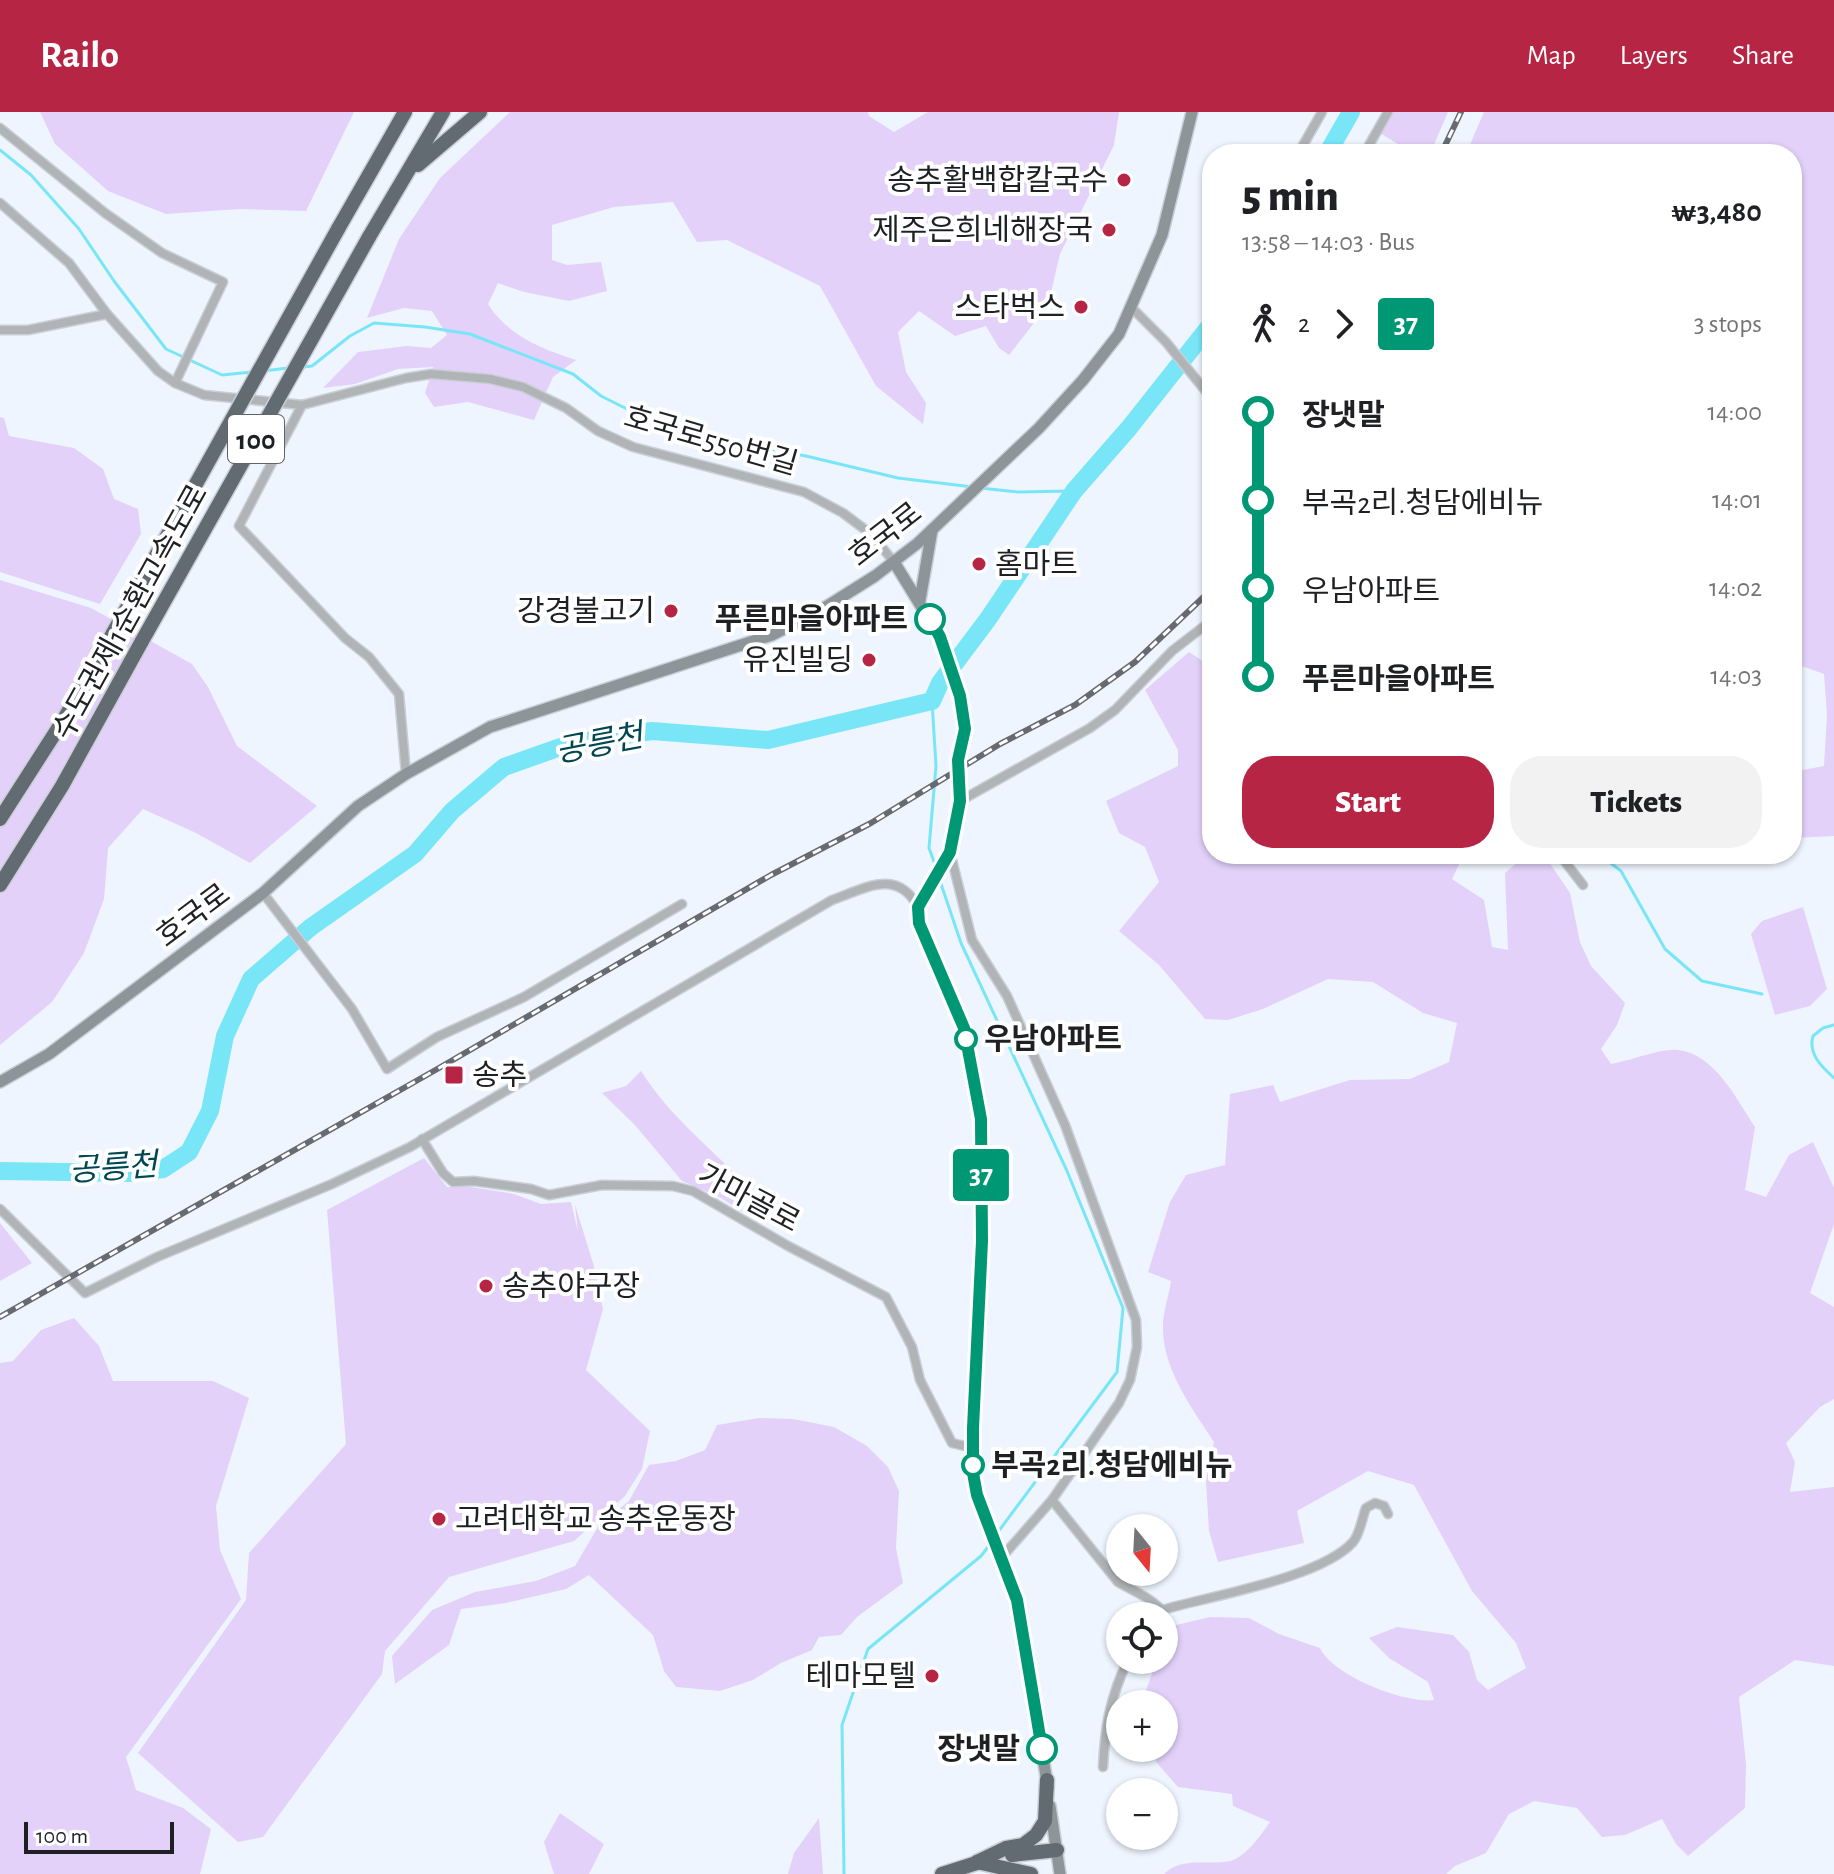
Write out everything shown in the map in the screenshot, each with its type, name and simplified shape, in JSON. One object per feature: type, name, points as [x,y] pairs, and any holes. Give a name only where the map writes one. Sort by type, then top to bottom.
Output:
[{"type":"highway","points":[[383,152],[392,112]]},
{"type":"highway","name":"수도권제1순환고속도로","points":[[0,819],[64,719],[405,112]]},
{"type":"highway","name":"수도권제1순환고속도로","points":[[0,885],[62,786],[369,237],[443,112]]},
{"type":"highway","points":[[409,174],[480,112]]},
{"type":"highway","points":[[942,1874],[1006,1848],[1023,1845],[1036,1835],[1045,1821],[1047,1780]]},
{"type":"highway","points":[[977,1862],[1057,1850]]},
{"type":"highway","points":[[977,1862],[1031,1874]]},
{"type":"street","name":"호국로","points":[[0,1082],[49,1054],[263,893],[358,806],[406,774],[490,727],[772,635],[821,610],[894,562],[965,500],[1039,428],[1119,334],[1162,235],[1192,112]]},
{"type":"street","points":[[1304,144],[1322,112]]},
{"type":"street","points":[[1370,144],[1388,112]]},
{"type":"street","points":[[0,128],[105,213],[162,253],[223,282],[175,383]]},
{"type":"street","name":"호국로550번길","points":[[0,203],[69,263],[107,314],[158,371],[175,383],[204,395],[302,405],[431,374],[490,379],[523,387],[566,408],[598,431],[633,447],[804,492],[843,513],[894,562]]},
{"type":"street","points":[[1132,308],[1202,385]]},
{"type":"street","points":[[0,330],[28,330],[107,314]]},
{"type":"street","points":[[302,405],[239,526],[345,638],[369,657],[399,694],[406,774]]},
{"type":"street","points":[[920,601],[932,530]]},
{"type":"street","points":[[894,562],[940,637],[960,696],[965,729],[958,760],[960,801],[950,852],[921,904],[919,923],[964,1028],[981,1119],[982,1241],[973,1448],[977,1495],[1017,1600],[1060,1874]]},
{"type":"street","points":[[960,801],[1090,728],[1115,710],[1172,651],[1202,628]]},
{"type":"street","points":[[950,852],[972,940],[1007,996],[1065,1125],[1136,1320],[1137,1347],[1130,1380],[1119,1403],[1052,1500],[1002,1557]]},
{"type":"street","points":[[1567,864],[1583,885]]},
{"type":"street","points":[[0,1209],[85,1293],[157,1257],[276,1208],[422,1139],[832,900],[885,883],[899,885],[921,904]]},
{"type":"street","points":[[263,893],[352,1009],[387,1069],[437,1037],[524,997],[682,904]]},
{"type":"street","name":"가마골로","points":[[422,1139],[443,1173],[453,1182],[474,1181],[531,1189],[549,1195],[602,1185],[673,1186],[693,1191],[788,1246],[886,1297],[912,1347],[920,1380],[947,1435],[952,1443],[973,1448]]},
{"type":"street","points":[[1052,1500],[1118,1582],[1141,1591],[1150,1602]]},
{"type":"street","points":[[1178,1608],[1317,1566],[1340,1554],[1356,1540],[1366,1508],[1375,1503],[1384,1506],[1388,1514]]},
{"type":"street","points":[[1103,1767],[1105,1729],[1114,1688],[1121,1674]]},
{"type":"shaded area","points":[[40,112],[354,112],[306,211],[240,209],[166,214],[108,191],[55,144]]},
{"type":"shaded area","points":[[510,112],[868,112],[869,116],[894,132],[928,112],[1119,112],[1114,145],[1060,254],[1048,305],[1009,355],[999,348],[986,326],[955,336],[919,311],[898,332],[906,372],[926,403],[923,424],[876,386],[820,286],[727,240],[697,242],[673,202],[614,207],[552,225],[552,260],[567,265],[601,262],[607,291],[569,301],[498,283],[488,304],[505,324],[538,346],[576,360],[553,377],[534,420],[468,402],[434,407],[425,393],[433,367],[398,369],[355,384],[323,388],[358,352],[407,346],[431,348],[447,335],[432,311],[404,308],[367,318],[399,239],[440,178]]},
{"type":"shaded area","points":[[1392,112],[1448,112],[1434,144],[1398,144],[1380,133]]},
{"type":"shaded area","points":[[1484,112],[1834,112],[1834,836],[1802,838],[1802,770],[1824,766],[1827,716],[1824,674],[1802,666],[1802,144],[1470,144]]},
{"type":"shaded area","points":[[0,417],[4,418],[9,436],[74,448],[103,469],[114,499],[138,509],[141,534],[100,604],[0,572]]},
{"type":"shaded area","points":[[0,580],[91,608],[192,664],[208,687],[237,746],[317,806],[250,863],[196,833],[143,809],[108,848],[104,899],[84,953],[52,1002],[0,1045]]},
{"type":"shaded area","points":[[1189,652],[1202,660],[1202,864],[1459,864],[1452,879],[1484,900],[1492,947],[1508,950],[1505,873],[1515,864],[1550,864],[1570,893],[1580,942],[1591,966],[1625,1003],[1617,1025],[1601,1049],[1611,1064],[1678,1050],[1691,1053],[1714,1069],[1755,1127],[1745,1190],[1766,1197],[1789,1155],[1813,1142],[1834,1188],[1834,1224],[1810,1293],[1834,1307],[1834,1399],[1820,1407],[1786,1443],[1795,1462],[1790,1492],[1834,1487],[1834,1666],[1795,1660],[1739,1697],[1746,1764],[1745,1808],[1688,1856],[1676,1844],[1662,1819],[1625,1835],[1602,1837],[1577,1808],[1534,1801],[1509,1814],[1486,1853],[1455,1866],[1446,1874],[1164,1874],[1187,1863],[1236,1859],[1253,1845],[1270,1822],[1233,1806],[1232,1794],[1178,1787],[1178,1778],[1170,1778],[1156,1762],[1178,1762],[1178,1690],[1146,1690],[1152,1674],[1178,1674],[1178,1625],[1210,1617],[1249,1618],[1279,1634],[1320,1648],[1327,1658],[1354,1678],[1389,1693],[1422,1700],[1434,1700],[1428,1682],[1389,1658],[1369,1638],[1397,1627],[1453,1635],[1469,1652],[1477,1680],[1488,1690],[1526,1668],[1516,1643],[1472,1591],[1414,1485],[1368,1471],[1297,1511],[1304,1543],[1218,1562],[1209,1531],[1206,1481],[1214,1442],[1188,1402],[1167,1357],[1163,1326],[1171,1281],[1148,1272],[1170,1202],[1186,1175],[1225,1165],[1230,1094],[1273,1085],[1280,1102],[1350,1080],[1410,1079],[1449,1062],[1457,1023],[1423,1013],[1373,982],[1328,979],[1263,1009],[1228,1020],[1205,1019],[1159,965],[1119,931],[1159,882],[1145,847],[1119,833],[1106,801],[1178,766],[1178,750],[1145,690]]},
{"type":"shaded area","points":[[1803,907],[1827,989],[1810,1006],[1775,1015],[1751,934],[1762,921]]},
{"type":"shaded area","points":[[641,1071],[678,1117],[746,1185],[732,1193],[743,1212],[721,1198],[682,1181],[634,1124],[602,1093],[626,1086]]},
{"type":"shaded area","name":"고려대학교 송추운동장","points":[[424,1158],[447,1187],[471,1187],[514,1194],[541,1204],[571,1202],[578,1232],[575,1205],[603,1309],[586,1370],[650,1431],[642,1469],[625,1496],[574,1541],[449,1577],[385,1651],[382,1674],[263,1837],[238,1842],[138,1753],[246,1600],[249,1553],[346,1444],[327,1210]]},
{"type":"shaded area","points":[[0,1223],[32,1263],[0,1281]]},
{"type":"shaded area","points":[[74,1318],[99,1346],[113,1381],[213,1381],[249,1398],[216,1506],[220,1550],[241,1599],[126,1757],[136,1790],[183,1808],[211,1829],[200,1874],[0,1874],[0,1363],[13,1361],[41,1330]]},
{"type":"shaded area","points":[[759,1418],[793,1419],[834,1427],[867,1446],[888,1467],[899,1491],[896,1548],[903,1583],[857,1617],[841,1635],[819,1637],[812,1650],[781,1663],[753,1680],[720,1691],[676,1687],[664,1671],[653,1635],[589,1575],[566,1589],[506,1603],[461,1609],[449,1645],[395,1684],[392,1656],[432,1610],[475,1592],[536,1581],[575,1566],[599,1525],[629,1501],[649,1465],[676,1461],[705,1450],[717,1425]]},
{"type":"shaded area","points":[[560,1813],[604,1844],[589,1874],[554,1874],[544,1842]]},
{"type":"shaded area","points":[[819,1818],[823,1874],[788,1874],[794,1853]]},
{"type":"waterway","name":"공릉천","points":[[1333,144],[1351,112]]},
{"type":"waterway","points":[[0,150],[31,175],[79,229],[166,349],[222,375],[252,372]]},
{"type":"waterway","points":[[303,367],[312,366],[350,336],[374,323],[470,334],[573,374],[601,396],[663,427],[898,478],[973,487]]},
{"type":"waterway","name":"공릉천","points":[[0,1171],[133,1173],[163,1169],[189,1152],[210,1111],[225,1036],[251,979],[311,927],[415,854],[452,811],[504,767],[569,744],[652,731],[768,740],[932,701],[940,683],[988,619],[1074,491],[1202,336]]},
{"type":"waterway","points":[[263,371],[288,368]]},
{"type":"waterway","points":[[980,488],[1018,492],[1074,491]]},
{"type":"waterway","points":[[932,701],[936,766],[929,848],[936,867]]},
{"type":"waterway","points":[[1612,864],[1621,871],[1665,949],[1702,981],[1762,994]]},
{"type":"waterway","points":[[939,878],[961,943],[1067,1171],[1123,1308],[1117,1372],[995,1536]]},
{"type":"waterway","points":[[1834,1025],[1823,1028],[1813,1036],[1812,1042],[1817,1059],[1834,1078]]},
{"type":"waterway","points":[[844,1874],[842,1725],[868,1649],[981,1556],[991,1543]]},
{"type":"railway","points":[[1446,144],[1461,112]]},
{"type":"railway","points":[[0,1317],[771,875],[871,823],[1000,744],[1075,705],[1135,662],[1202,598]]},
{"type":"bus line","name":"37","points":[[930,619],[940,637],[960,696],[965,729],[958,760],[960,801],[950,852],[918,907],[919,923],[964,1028],[981,1119],[982,1241],[973,1473],[986,1522],[1017,1600],[1042,1749]]},
{"type":"place","name":"송추활백합칼국수","points":[[1124,180]]},
{"type":"place","name":"제주은희네해장국","points":[[1109,230]]},
{"type":"place","name":"스타벅스","points":[[1081,307]]},
{"type":"place","name":"홈마트","points":[[979,564]]},
{"type":"place","name":"강경불고기","points":[[671,611]]},
{"type":"place","name":"푸른마을아파트","points":[[930,619]]},
{"type":"place","name":"유진빌딩","points":[[869,660]]},
{"type":"place","name":"우남아파트","points":[[966,1039]]},
{"type":"place","name":"송추","points":[[454,1075]]},
{"type":"place","name":"송추야구장","points":[[486,1286]]},
{"type":"place","name":"부곡2리.청담에비뉴","points":[[973,1465]]},
{"type":"place","name":"고려대학교 송추운동장","points":[[439,1519]]},
{"type":"place","name":"테마모텔","points":[[932,1676]]},
{"type":"place","name":"장냇말","points":[[1042,1749]]}]
